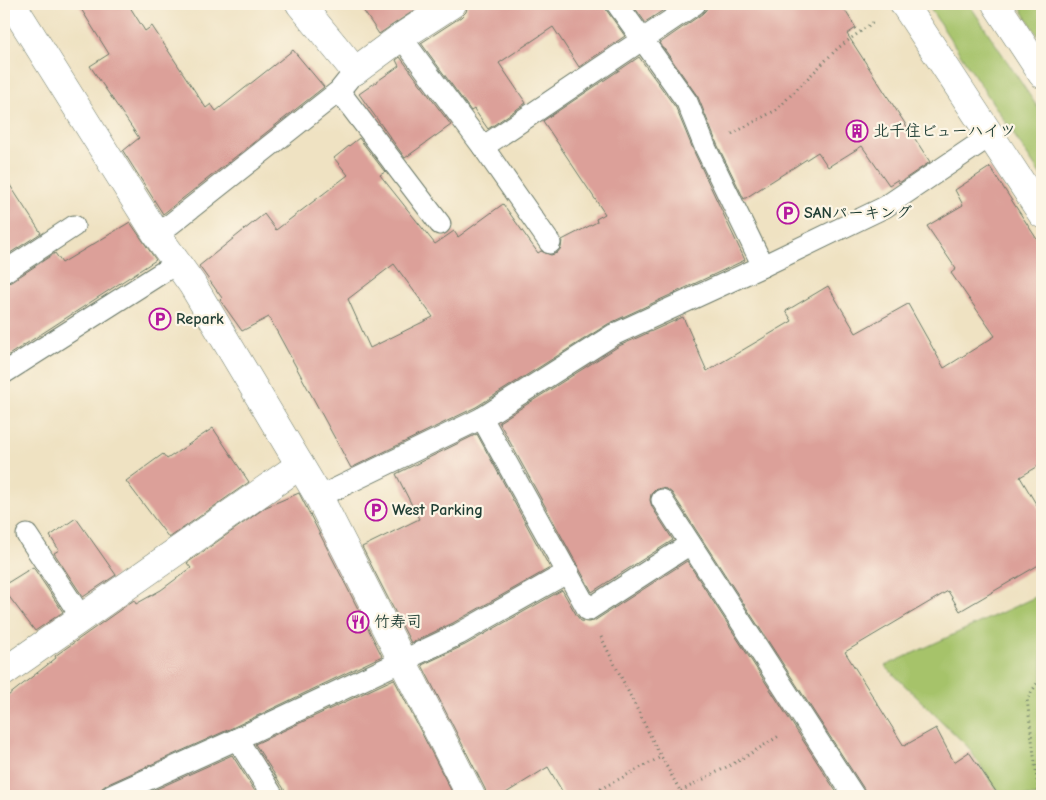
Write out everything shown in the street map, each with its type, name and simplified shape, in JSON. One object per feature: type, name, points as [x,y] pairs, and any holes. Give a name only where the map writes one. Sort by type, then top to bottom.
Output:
[{"type":"street","points":[[12,4],[157,235],[192,284],[319,497],[471,796]]},
{"type":"street","points":[[300,4],[347,81],[401,37],[452,4]]},
{"type":"street","points":[[904,4],[1042,214]]},
{"type":"street","points":[[996,4],[1042,74]]},
{"type":"street","points":[[4,672],[300,465]]},
{"type":"lane","points":[[617,4],[687,102],[706,149],[763,266]]},
{"type":"lane","points":[[483,147],[695,4]]},
{"type":"lane","points":[[401,37],[483,147],[550,243]]},
{"type":"lane","points":[[157,235],[347,81],[440,224]]},
{"type":"lane","points":[[319,497],[482,418],[613,335],[885,207],[990,136]]},
{"type":"lane","points":[[4,272],[74,226]]},
{"type":"lane","points":[[4,373],[177,263]]},
{"type":"lane","points":[[482,418],[588,610],[690,544]]},
{"type":"lane","points":[[662,500],[854,796]]},
{"type":"lane","points":[[26,535],[82,618]]},
{"type":"lane","points":[[111,796],[237,740],[459,634],[568,572]]},
{"type":"lane","points":[[237,740],[273,796]]},
{"type":"path","points":[[706,149],[776,110],[838,48],[876,20]]},
{"type":"path","points":[[588,610],[683,796]]},
{"type":"path","points":[[1039,796],[1027,699],[1042,676]]},
{"type":"path","points":[[681,791],[740,760],[805,720]]},
{"type":"path","points":[[587,796],[661,756]]},
{"type":"green space","points":[[927,4],[969,4],[1042,114],[1042,177]]},
{"type":"green space","points":[[1018,4],[1042,4],[1042,42]]},
{"type":"green space","points":[[1042,594],[1042,796],[1001,796],[968,747],[885,666]]},
{"type":"building","points":[[78,4],[128,4],[145,31],[152,26],[206,108],[211,104],[216,111],[293,50],[324,87],[163,214],[123,151],[139,138],[90,66],[109,54]]},
{"type":"building","points":[[359,4],[424,4],[379,34]]},
{"type":"building","points":[[468,4],[605,4],[607,11],[625,36],[579,67],[553,27],[499,63],[526,103],[488,129],[474,109],[471,111],[421,43],[461,17],[466,12]]},
{"type":"building","points":[[632,4],[673,4],[645,22]]},
{"type":"building","points":[[707,4],[841,4],[856,28],[847,34],[930,162],[899,183],[897,180],[889,185],[862,146],[828,167],[818,152],[744,199],[717,144],[698,97],[660,43],[702,14],[706,10]]},
{"type":"building","points":[[400,57],[451,125],[405,158],[359,94],[399,66],[396,60]]},
{"type":"building","points":[[639,57],[676,108],[695,154],[745,260],[608,324],[476,407],[351,468],[269,317],[242,331],[220,300],[222,298],[199,266],[264,214],[276,230],[348,175],[334,158],[359,138],[385,172],[380,175],[435,244],[454,231],[458,237],[503,204],[538,253],[541,251],[551,255],[557,253],[561,248],[562,240],[597,222],[596,219],[605,214],[543,121]],"holes":[[[394,264],[433,317],[370,348],[348,299]]]},
{"type":"building","points":[[990,167],[1042,247],[1042,464],[1020,477],[1042,514],[1042,563],[960,611],[948,591],[845,652],[904,746],[936,728],[954,762],[969,752],[999,796],[866,796],[864,789],[672,493],[667,489],[661,488],[651,494],[650,500],[652,507],[673,540],[592,592],[499,422],[619,346],[683,317],[707,371],[792,321],[786,311],[828,286],[856,333],[908,304],[944,368],[995,336],[951,273],[956,269],[927,226],[963,205],[955,190]]},
{"type":"building","points":[[4,176],[41,233],[4,257]]},
{"type":"building","points":[[130,222],[156,260],[4,358],[4,284],[11,282],[55,253],[62,263]]},
{"type":"building","points":[[213,428],[249,482],[169,538],[126,481],[163,454],[167,459]]},
{"type":"building","points":[[477,434],[550,568],[453,623],[411,643],[362,547],[419,519],[396,474]]},
{"type":"building","points":[[299,493],[382,656],[232,728],[106,785],[101,789],[99,796],[4,796],[4,699],[56,658],[55,656],[134,600],[136,604],[161,590],[191,568],[187,563],[266,507]]},
{"type":"building","points":[[76,518],[116,575],[83,597],[54,553],[59,550],[50,536]]},
{"type":"building","points":[[687,561],[839,796],[565,796],[548,767],[501,796],[487,796],[422,665],[465,645],[562,590],[581,621],[594,621]]},
{"type":"building","points":[[33,567],[63,612],[35,631],[4,590],[4,585]]},
{"type":"building","points":[[394,679],[454,796],[285,796],[284,789],[255,744]]},
{"type":"building","points":[[232,755],[258,796],[141,796]]},
{"type":"place","name":"北千住ビューハイツ","points":[[857,131]]},
{"type":"place","name":"SANパーキング","points":[[788,213]]},
{"type":"place","name":"Repark","points":[[160,319]]},
{"type":"place","name":"West Parking","points":[[376,510]]},
{"type":"place","name":"竹寿司","points":[[358,622]]}]
